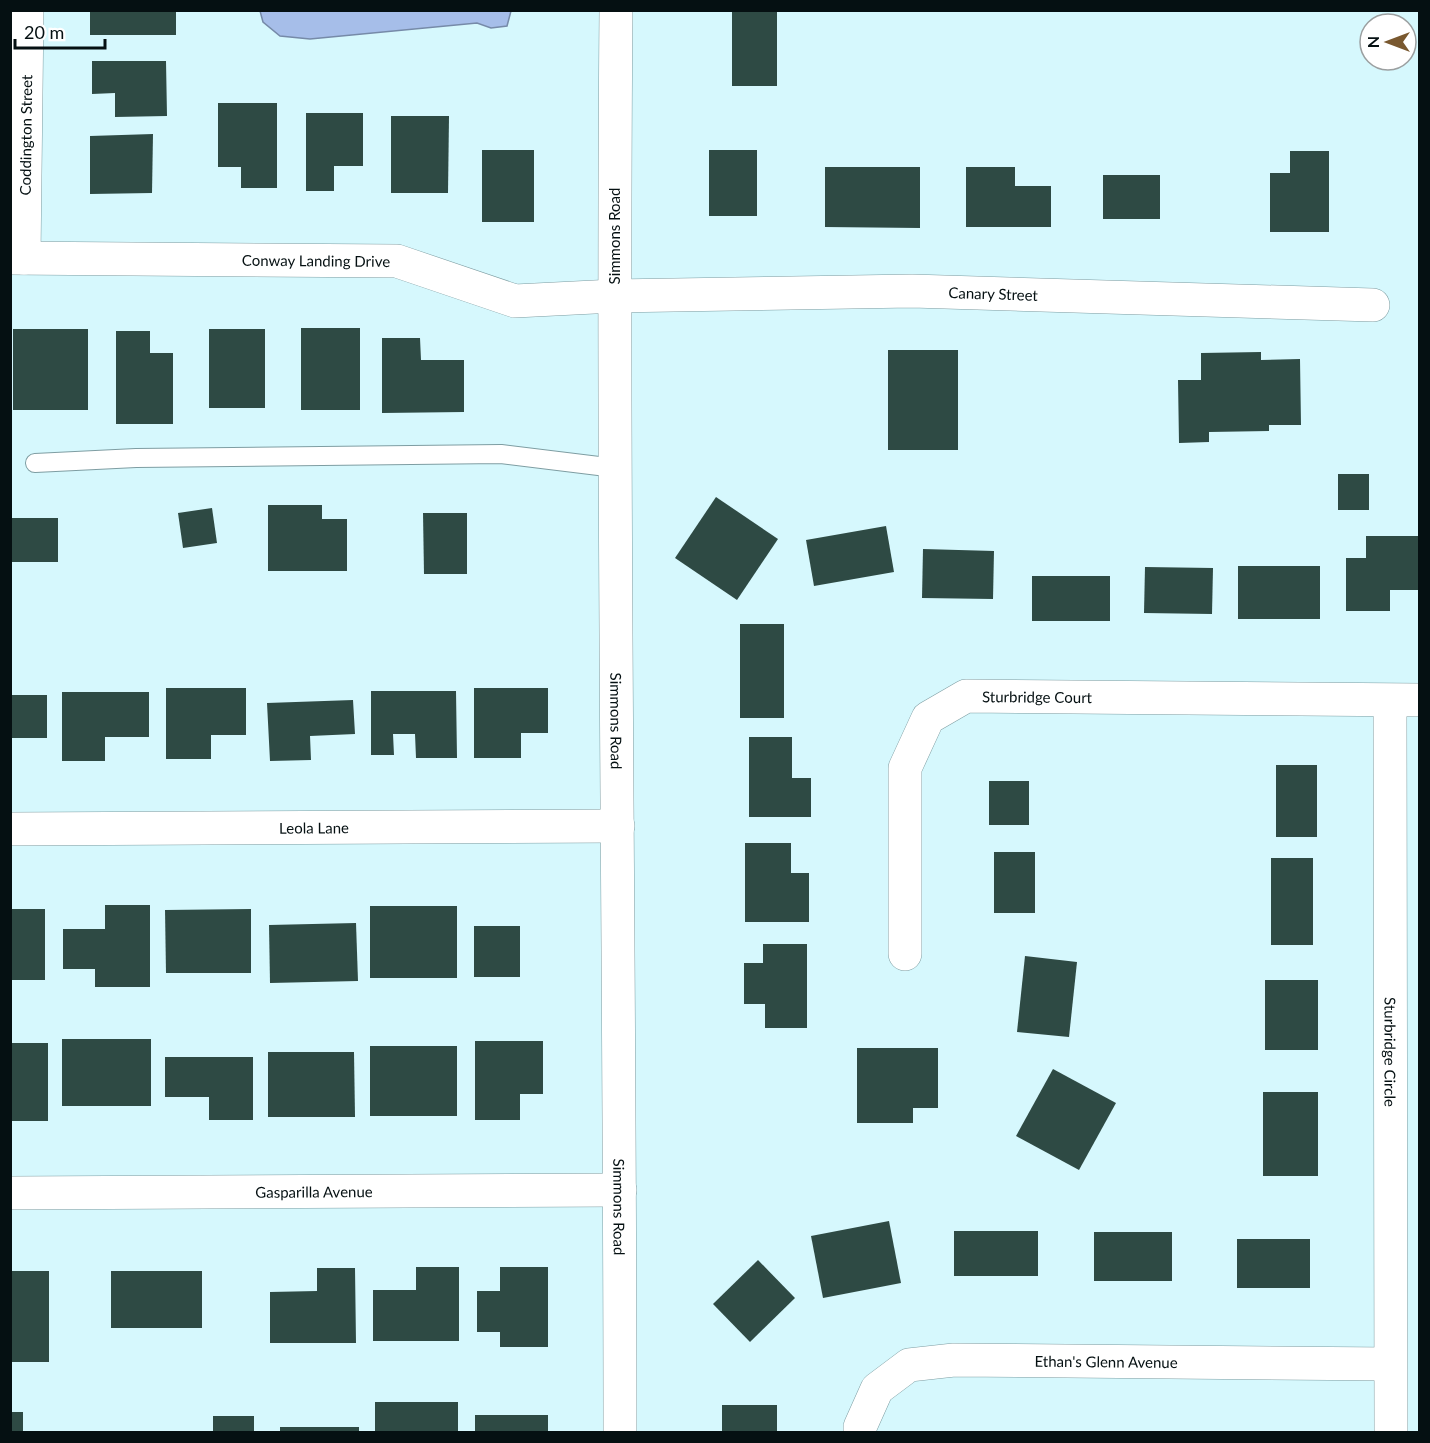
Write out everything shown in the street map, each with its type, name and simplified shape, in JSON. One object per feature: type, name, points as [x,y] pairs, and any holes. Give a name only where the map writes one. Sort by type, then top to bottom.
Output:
[{"type":"street","name":"Coddington Street","points":[[17,258],[27,10]]},
{"type":"street","name":"Simmons Road","points":[[616,10],[614,296],[620,1432]]},
{"type":"street","name":"Conway Landing Drive","points":[[17,258],[397,261],[515,301],[614,296]]},
{"type":"street","name":"Canary Street","points":[[614,296],[912,291],[1374,305]]},
{"type":"street","name":"Sturbridge Court","points":[[905,954],[905,768],[928,718],[966,696],[1405,700]]},
{"type":"street","name":"Sturbridge Circle","points":[[1391,1432],[1390,1364],[1405,700]]},
{"type":"street","name":"Leola Lane","points":[[10,829],[618,826]]},
{"type":"street","name":"Gasparilla Avenue","points":[[10,1193],[620,1190]]},
{"type":"street","name":"Ethan's Glenn Avenue","points":[[860,1432],[860,1427],[877,1389],[909,1365],[954,1360],[1390,1364]]},
{"type":"lane","points":[[35,463],[136,458],[501,454],[615,468]]},
{"type":"water","points":[[260,10],[511,11],[507,26],[491,28],[477,23],[310,39],[280,36],[263,22]]},
{"type":"building","points":[[90,10],[176,10],[176,35],[90,35]]},
{"type":"building","points":[[732,10],[777,10],[777,86],[732,86]]},
{"type":"building","points":[[92,61],[166,61],[167,116],[115,117],[115,93],[92,94]]},
{"type":"building","points":[[218,103],[277,103],[277,188],[241,188],[241,167],[218,167]]},
{"type":"building","points":[[306,113],[363,113],[363,166],[334,166],[334,191],[306,191]]},
{"type":"building","points":[[391,116],[449,116],[448,193],[391,193]]},
{"type":"building","points":[[153,134],[152,193],[90,194],[90,136]]},
{"type":"building","points":[[482,150],[534,150],[534,222],[482,222]]},
{"type":"building","points":[[709,150],[757,150],[757,216],[709,216]]},
{"type":"building","points":[[1290,151],[1329,151],[1329,232],[1270,232],[1270,173],[1290,173]]},
{"type":"building","points":[[825,167],[920,167],[920,228],[825,227]]},
{"type":"building","points":[[966,167],[1015,167],[1015,186],[1051,186],[1051,227],[966,227]]},
{"type":"building","points":[[1103,175],[1160,175],[1160,219],[1103,219]]},
{"type":"building","points":[[301,328],[360,328],[360,410],[301,410]]},
{"type":"building","points":[[13,329],[88,329],[88,410],[13,410]]},
{"type":"building","points":[[209,329],[265,329],[265,408],[209,408]]},
{"type":"building","points":[[116,331],[150,331],[150,353],[173,353],[173,424],[116,424]]},
{"type":"building","points":[[382,338],[420,338],[421,360],[464,360],[464,412],[382,413]]},
{"type":"building","points":[[888,350],[958,350],[958,450],[888,450]]},
{"type":"building","points":[[1261,352],[1261,360],[1300,359],[1301,425],[1269,425],[1269,431],[1209,432],[1209,442],[1179,443],[1178,380],[1201,380],[1201,353]]},
{"type":"building","points":[[1338,474],[1369,474],[1369,510],[1338,510]]},
{"type":"building","points":[[716,497],[778,539],[737,600],[675,558]]},
{"type":"building","points":[[268,505],[322,505],[322,519],[347,519],[347,571],[268,571]]},
{"type":"building","points":[[212,508],[217,543],[183,548],[178,513]]},
{"type":"building","points":[[423,513],[467,513],[467,574],[424,574]]},
{"type":"building","points":[[10,518],[58,518],[58,562],[10,562]]},
{"type":"building","points":[[886,526],[894,572],[814,586],[806,540]]},
{"type":"building","points":[[1366,536],[1420,536],[1420,590],[1390,590],[1390,611],[1346,611],[1346,558],[1366,558]]},
{"type":"building","points":[[923,549],[994,551],[993,599],[922,598]]},
{"type":"building","points":[[1238,566],[1320,566],[1320,619],[1238,619]]},
{"type":"building","points":[[1145,567],[1213,568],[1212,614],[1144,613]]},
{"type":"building","points":[[1032,576],[1110,576],[1110,621],[1032,621]]},
{"type":"building","points":[[740,624],[784,624],[784,718],[740,718]]},
{"type":"building","points":[[166,688],[246,688],[246,735],[211,735],[211,759],[166,759]]},
{"type":"building","points":[[474,688],[548,688],[548,733],[521,733],[521,758],[474,758]]},
{"type":"building","points":[[371,691],[456,691],[457,758],[416,758],[415,734],[393,734],[394,755],[371,755]]},
{"type":"building","points":[[62,692],[149,692],[149,737],[105,737],[105,761],[62,761]]},
{"type":"building","points":[[10,695],[47,695],[47,738],[10,738]]},
{"type":"building","points":[[353,700],[355,734],[310,736],[311,760],[270,761],[267,703]]},
{"type":"building","points":[[749,737],[792,737],[792,778],[811,778],[811,817],[749,817]]},
{"type":"building","points":[[1276,765],[1317,765],[1317,837],[1276,837]]},
{"type":"building","points":[[989,781],[1029,781],[1029,825],[989,825]]},
{"type":"building","points":[[745,843],[791,843],[791,873],[809,873],[809,922],[745,922]]},
{"type":"building","points":[[994,852],[1035,852],[1035,913],[994,913]]},
{"type":"building","points":[[1271,858],[1313,858],[1313,945],[1271,945]]},
{"type":"building","points":[[105,905],[150,905],[150,987],[95,987],[95,969],[63,969],[63,929],[105,929]]},
{"type":"building","points":[[370,906],[457,906],[457,978],[370,978]]},
{"type":"building","points":[[10,909],[45,909],[45,980],[10,980]]},
{"type":"building","points":[[251,909],[251,973],[166,973],[165,910]]},
{"type":"building","points":[[356,923],[358,981],[270,983],[269,925]]},
{"type":"building","points":[[474,926],[520,926],[520,977],[474,977]]},
{"type":"building","points":[[763,944],[807,944],[807,1028],[765,1028],[765,1004],[744,1004],[744,963],[763,963]]},
{"type":"building","points":[[1025,956],[1077,962],[1069,1037],[1017,1032]]},
{"type":"building","points":[[1265,980],[1318,980],[1318,1050],[1265,1050]]},
{"type":"building","points":[[62,1039],[151,1039],[151,1106],[62,1106]]},
{"type":"building","points":[[475,1041],[543,1041],[543,1094],[520,1094],[520,1120],[475,1120]]},
{"type":"building","points":[[10,1043],[48,1043],[48,1121],[10,1121]]},
{"type":"building","points":[[370,1046],[457,1046],[457,1116],[370,1116]]},
{"type":"building","points":[[857,1048],[938,1048],[938,1108],[913,1108],[913,1123],[857,1123]]},
{"type":"building","points":[[268,1052],[354,1052],[355,1117],[268,1117]]},
{"type":"building","points":[[165,1057],[253,1057],[253,1120],[209,1120],[209,1097],[165,1097]]},
{"type":"building","points":[[1053,1069],[1116,1103],[1079,1170],[1016,1136]]},
{"type":"building","points":[[1263,1092],[1318,1092],[1318,1176],[1263,1176]]},
{"type":"building","points":[[889,1221],[901,1283],[823,1298],[811,1236]]},
{"type":"building","points":[[954,1231],[1038,1231],[1038,1276],[954,1276]]},
{"type":"building","points":[[1094,1232],[1172,1232],[1172,1281],[1094,1281]]},
{"type":"building","points":[[1237,1239],[1310,1239],[1310,1288],[1237,1288]]},
{"type":"building","points":[[758,1260],[795,1298],[750,1342],[713,1304]]},
{"type":"building","points":[[416,1267],[459,1267],[459,1341],[373,1341],[373,1290],[416,1290]]},
{"type":"building","points":[[500,1267],[548,1267],[548,1347],[500,1347],[500,1332],[477,1332],[477,1291],[500,1291]]},
{"type":"building","points":[[317,1268],[355,1268],[356,1343],[270,1343],[270,1292],[317,1291]]},
{"type":"building","points":[[10,1271],[49,1271],[49,1362],[10,1362]]},
{"type":"building","points":[[111,1271],[202,1271],[202,1328],[111,1328]]},
{"type":"building","points":[[375,1402],[458,1402],[458,1432],[375,1432]]},
{"type":"building","points":[[722,1405],[777,1405],[777,1432],[722,1432]]},
{"type":"building","points":[[10,1412],[23,1412],[23,1432],[10,1432]]},
{"type":"building","points":[[475,1415],[548,1415],[548,1432],[475,1432]]},
{"type":"building","points":[[213,1416],[254,1416],[254,1432],[213,1432]]},
{"type":"building","points":[[280,1427],[359,1427],[359,1432],[280,1432]]}]
